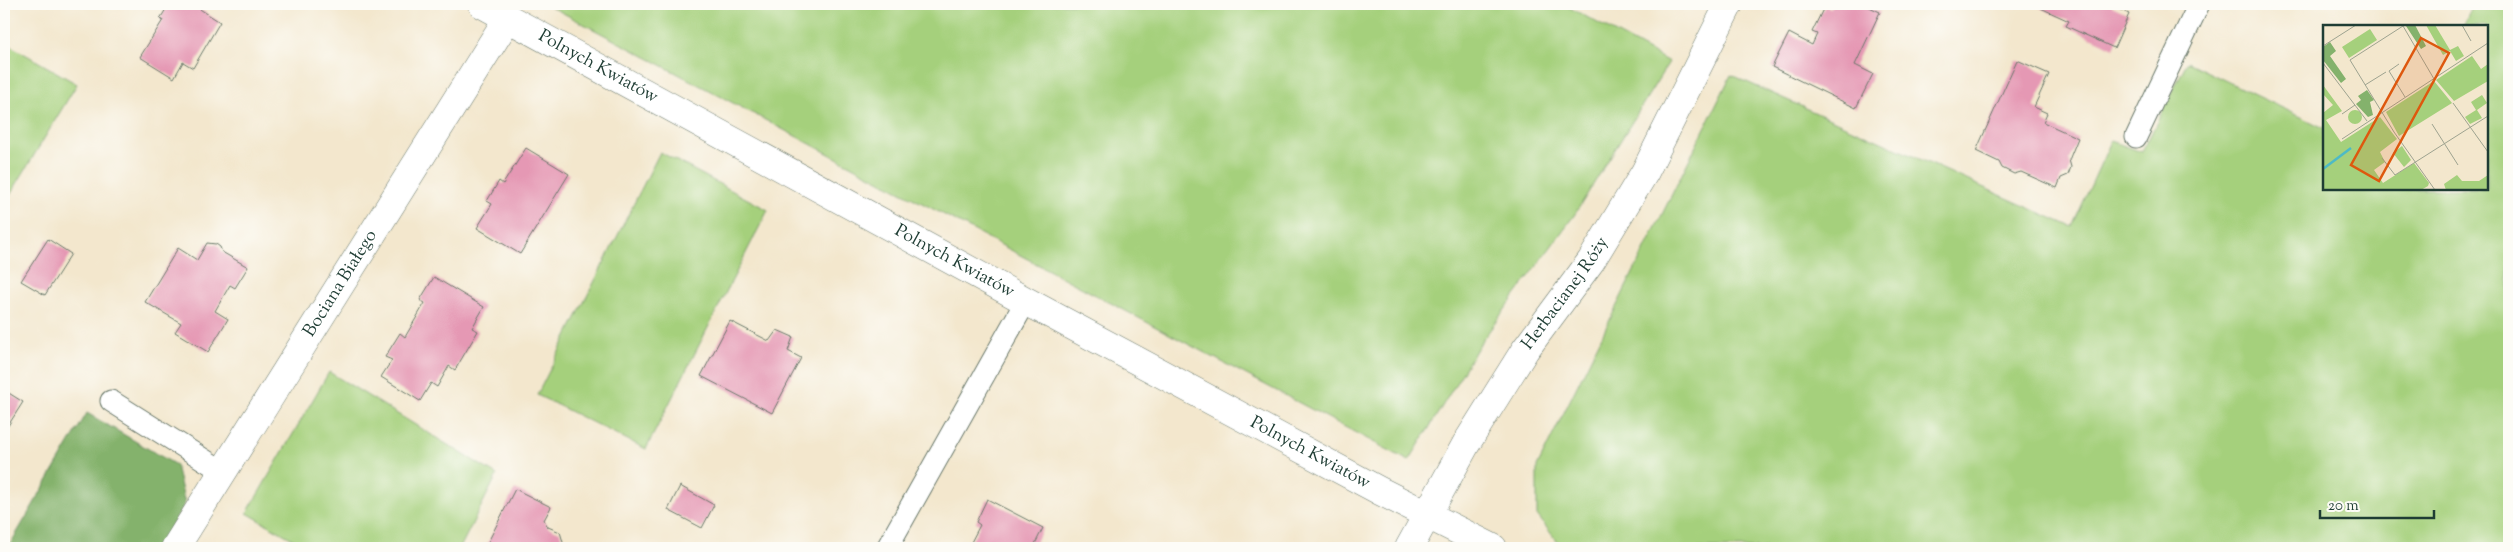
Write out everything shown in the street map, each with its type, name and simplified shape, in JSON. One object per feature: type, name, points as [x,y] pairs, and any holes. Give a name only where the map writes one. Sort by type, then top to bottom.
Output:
[{"type":"street","name":"Polnych Kwiatów","points":[[482,4],[1026,301],[1427,514]]},
{"type":"street","name":"Herbacianej Róży","points":[[1427,514],[1466,444],[1525,350],[1591,261],[1645,172],[1729,4]]},
{"type":"street","name":"Bociana Białego","points":[[175,548],[508,18]]},
{"type":"street","points":[[1409,548],[1427,514],[1493,548]]},
{"type":"lane","points":[[2136,138],[2199,4]]},
{"type":"lane","points":[[887,548],[1026,301]]},
{"type":"lane","points":[[111,401],[222,471]]},
{"type":"green space","points":[[546,4],[1563,4],[1669,62],[1575,214],[1481,342],[1409,461]]},
{"type":"green space","points":[[2474,4],[2509,4],[2509,548],[1562,548],[1537,515],[1537,467],[1731,75],[2072,227],[2111,141],[2142,152],[2187,62],[2323,128],[2323,190],[2488,190],[2488,25],[2464,25]]},
{"type":"green space","points":[[4,42],[77,84],[4,205]]},
{"type":"green space","points":[[660,152],[768,210],[646,449],[537,395]]},
{"type":"green space","points":[[329,372],[497,475],[460,548],[308,548],[247,513]]},
{"type":"green space","points":[[87,413],[176,465],[185,504],[158,548],[8,548]]},
{"type":"building","points":[[169,4],[192,4],[220,22],[193,68],[183,62],[174,78],[140,57],[163,20],[160,19]]},
{"type":"building","points":[[1832,4],[1863,4],[1880,12],[1855,65],[1873,74],[1856,108],[1772,67],[1789,33],[1812,45],[1817,34],[1812,32],[1825,5],[1830,8]]},
{"type":"building","points":[[2032,4],[2108,4],[2129,14],[2114,48],[2066,26],[2069,21]]},
{"type":"building","points":[[2017,60],[2049,74],[2034,107],[2047,113],[2043,122],[2078,138],[2069,160],[2071,167],[2068,175],[2061,178],[2057,188],[2021,172],[2014,174],[2002,168],[1999,162],[1976,151]]},
{"type":"building","points":[[526,148],[569,174],[520,254],[477,228],[492,204],[487,201],[499,181],[503,184]]},
{"type":"building","points":[[48,239],[71,254],[45,295],[21,281]]},
{"type":"building","points":[[207,243],[216,244],[222,252],[248,267],[235,288],[230,285],[215,311],[228,319],[208,352],[175,332],[181,323],[145,302],[178,248],[197,260]]},
{"type":"building","points":[[434,277],[484,307],[472,328],[478,331],[455,370],[449,366],[437,387],[431,383],[420,401],[381,377],[392,360],[385,357],[400,333],[405,337],[425,303],[420,300]]},
{"type":"building","points":[[730,321],[769,341],[777,330],[793,337],[788,351],[801,358],[772,413],[701,376]]},
{"type":"building","points":[[4,390],[23,402],[4,432]]},
{"type":"building","points":[[680,486],[714,505],[702,528],[668,510]]},
{"type":"building","points":[[515,489],[551,507],[544,520],[548,527],[560,532],[563,542],[559,548],[485,548]]},
{"type":"building","points":[[987,499],[1043,528],[1033,548],[968,548],[980,525],[976,522]]}]
